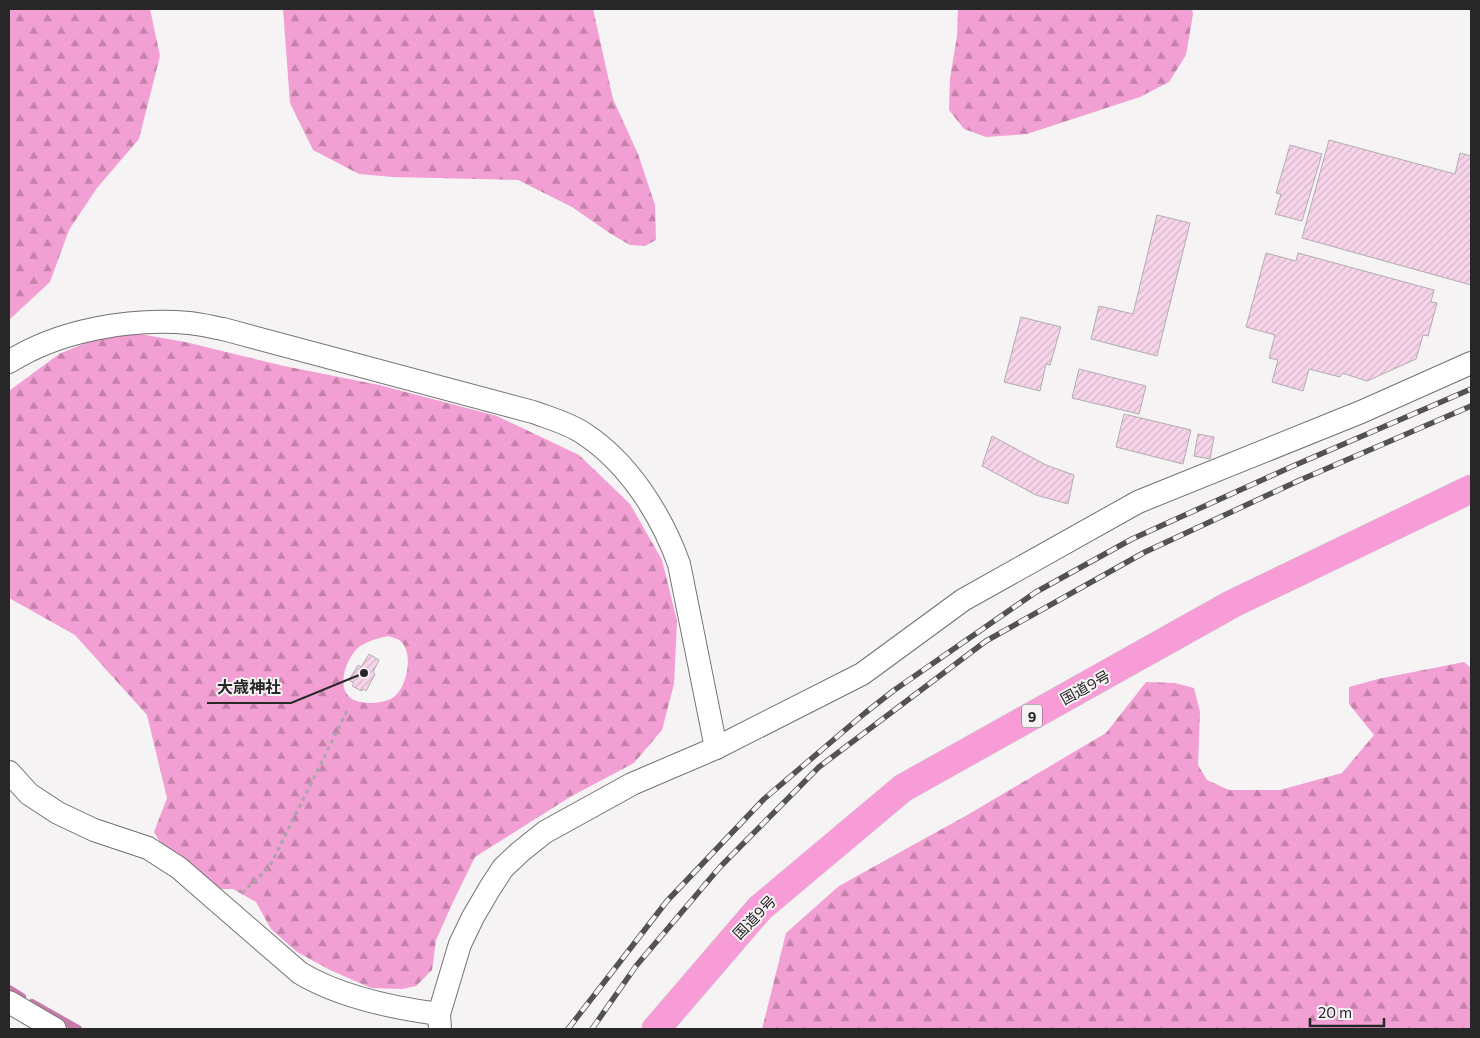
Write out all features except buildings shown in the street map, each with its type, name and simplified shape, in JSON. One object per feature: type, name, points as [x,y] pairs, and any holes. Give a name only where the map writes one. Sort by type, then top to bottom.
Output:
[{"type":"highway","name":"国道9号","points":[[656,1029],[760,908],[903,788],[1232,604],[1471,489]]},
{"type":"street","points":[[9,362],[47,342],[103,327],[133,323],[190,323],[223,329],[533,412],[581,432],[599,444],[643,493],[660,519],[671,542],[679,564],[716,748]]},
{"type":"street","points":[[9,772],[30,794],[58,813],[94,830],[148,848],[179,868],[300,973],[315,982],[439,1022],[460,944],[473,917],[503,868],[545,832],[632,784],[716,748],[862,674],[962,600],[1138,502],[1361,412],[1471,364]]},
{"type":"street","points":[[9,1002],[55,1029]]},
{"type":"path","points":[[225,909],[270,866],[348,709]]},
{"type":"green space","points":[[9,9],[150,9],[160,56],[139,139],[97,188],[69,230],[50,282],[9,320]]},
{"type":"green space","points":[[283,9],[593,9],[613,99],[638,154],[655,205],[656,240],[645,246],[630,245],[572,207],[518,180],[393,177],[359,174],[313,150],[290,103]]},
{"type":"green space","points":[[958,9],[1192,9],[1193,14],[1186,55],[1169,82],[1140,97],[1027,134],[986,137],[964,129],[949,110],[950,78],[957,36]]},
{"type":"green space","points":[[117,330],[185,342],[284,366],[379,385],[497,416],[579,455],[630,504],[662,560],[677,621],[674,684],[662,730],[634,763],[570,797],[475,857],[436,940],[432,970],[416,986],[402,989],[371,988],[330,970],[297,952],[271,929],[256,902],[233,889],[214,889],[168,856],[154,832],[167,798],[147,715],[75,635],[9,598],[9,391],[59,354]],"holes":[[[388,636],[399,640],[407,651],[408,668],[400,691],[391,699],[381,702],[364,703],[354,700],[348,696],[343,682],[346,666],[350,658],[362,645]]]},
{"type":"green space","points":[[1464,662],[1471,668],[1471,1029],[762,1029],[786,933],[839,886],[969,814],[1106,733],[1146,682],[1175,683],[1194,688],[1200,712],[1198,765],[1207,780],[1229,790],[1280,790],[1342,773],[1374,735],[1349,704],[1349,687],[1378,679]]},
{"type":"waterway","points":[[9,989],[22,997]]},
{"type":"waterway","points":[[32,1003],[78,1029]]},
{"type":"railway","points":[[568,1029],[667,901],[764,799],[893,691],[1036,592],[1132,539],[1293,466],[1471,389]]},
{"type":"railway","points":[[592,1029],[636,966],[720,867],[819,767],[986,641],[1145,552],[1298,481],[1471,406]]},
{"type":"place","name":"大歳神社","points":[[364,673]]}]
